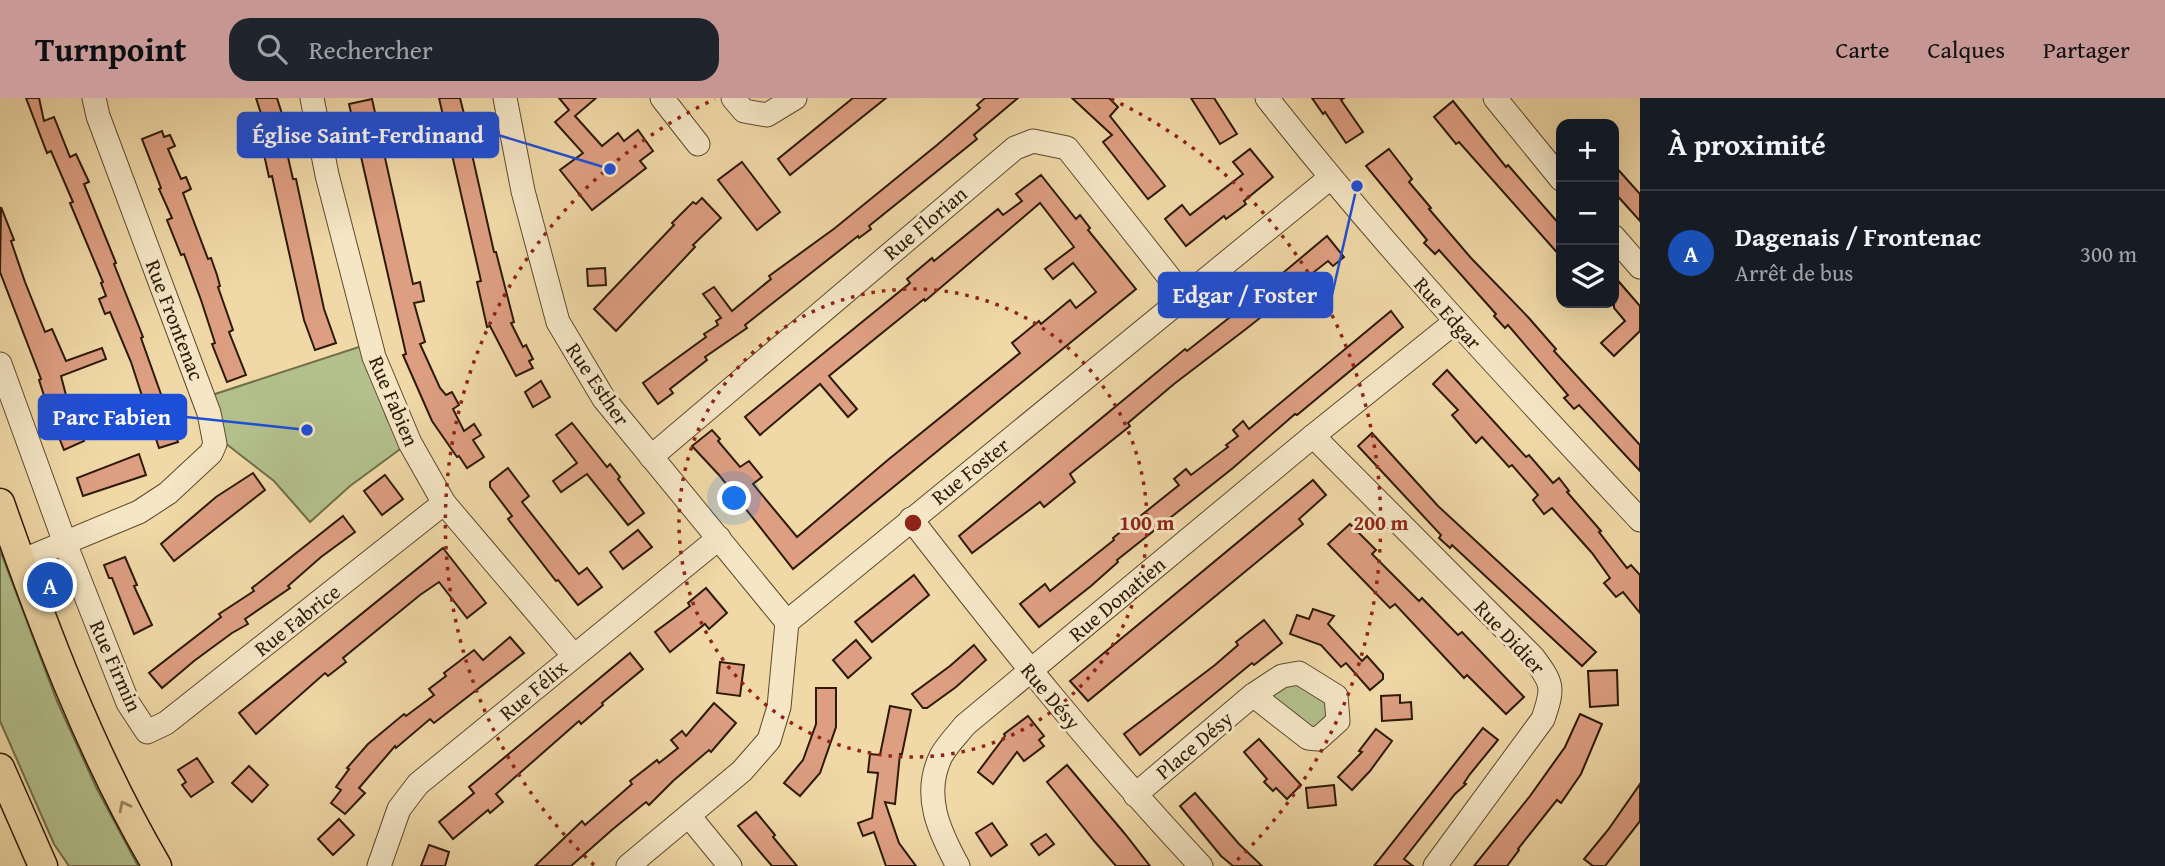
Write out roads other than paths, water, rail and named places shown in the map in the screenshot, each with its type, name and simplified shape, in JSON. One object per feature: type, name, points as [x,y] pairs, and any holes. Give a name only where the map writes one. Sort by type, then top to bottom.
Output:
[{"type":"main road","points":[[0,503],[80,716],[115,789],[157,866]]},
{"type":"main road","points":[[0,768],[43,866]]},
{"type":"street","name":"Rue Frontenac","points":[[21,561],[139,512],[211,453],[215,444],[209,412],[98,116],[94,98]]},
{"type":"street","name":"Rue Fabien","points":[[312,98],[327,175],[374,357],[410,443],[444,503],[574,656]]},
{"type":"street","name":"Rue Esther","points":[[505,98],[523,191],[558,322],[604,399],[786,622]]},
{"type":"street","points":[[662,98],[698,144]]},
{"type":"street","points":[[733,98],[744,111],[767,116],[795,98]]},
{"type":"street","name":"Rue Edgar","points":[[1267,98],[1330,178],[1455,322],[1640,520]]},
{"type":"street","points":[[1495,98],[1556,173]]},
{"type":"street","name":"Rue Florian","points":[[651,457],[1015,148],[1033,141],[1067,148],[1184,296]]},
{"type":"street","name":"Rue Foster","points":[[786,622],[1330,178]]},
{"type":"street","points":[[1619,243],[1640,267]]},
{"type":"street","name":"Rue Donatien","points":[[958,866],[940,833],[932,796],[933,777],[942,754],[965,725],[1313,436],[1455,322]]},
{"type":"street","name":"Rue Firmin","points":[[0,364],[65,543],[128,703],[147,732]]},
{"type":"street","name":"Rue Didier","points":[[1313,436],[1533,657],[1550,680],[1551,698],[1543,719],[1435,866]]},
{"type":"street","name":"Rue Fabrice","points":[[147,732],[166,723],[444,503]]},
{"type":"street","name":"Rue Désy","points":[[911,519],[1030,672],[1135,795],[1201,866]]},
{"type":"street","name":"Rue Félix","points":[[379,866],[399,809],[418,784],[719,538]]},
{"type":"street","points":[[628,866],[742,771],[769,740],[779,706],[786,622]]},
{"type":"street","name":"Place Désy","points":[[1135,795],[1252,695]]},
{"type":"street","points":[[689,816],[730,866]]},
{"type":"place","name":"Église Saint-Ferdinand","points":[[610,169]]},
{"type":"place","name":"Edgar / Foster","points":[[1357,186]]},
{"type":"place","name":"Parc Fabien","points":[[307,430]]},
{"type":"place","name":"Dagenais / Frontenac","points":[[50,585]]}]
